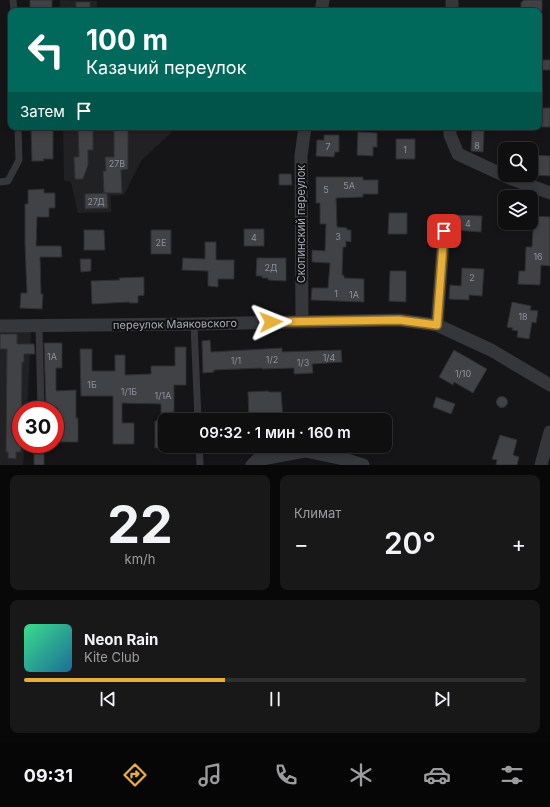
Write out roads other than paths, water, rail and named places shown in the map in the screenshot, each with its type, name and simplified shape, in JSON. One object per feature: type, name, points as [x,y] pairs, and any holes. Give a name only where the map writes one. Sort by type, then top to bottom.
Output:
[{"type":"street","name":"Скопинский переулок","points":[[302,322],[301,156],[305,130]]},
{"type":"street","points":[[450,131],[458,154],[512,180],[550,193]]},
{"type":"street","points":[[437,325],[444,231]]},
{"type":"street","name":"переулок Маяковского","points":[[0,326],[399,320],[437,325],[492,350],[549,381]]},
{"type":"street","points":[[540,465],[550,432]]},
{"type":"street","points":[[252,465],[257,460],[305,451],[344,459],[363,465]]},
{"type":"lane","points":[[0,182],[8,182],[19,160],[18,130]]},
{"type":"lane","points":[[194,324],[198,413]]},
{"type":"lane","points":[[39,326],[41,401]]},
{"type":"lane","points":[[199,453],[200,465]]}]
